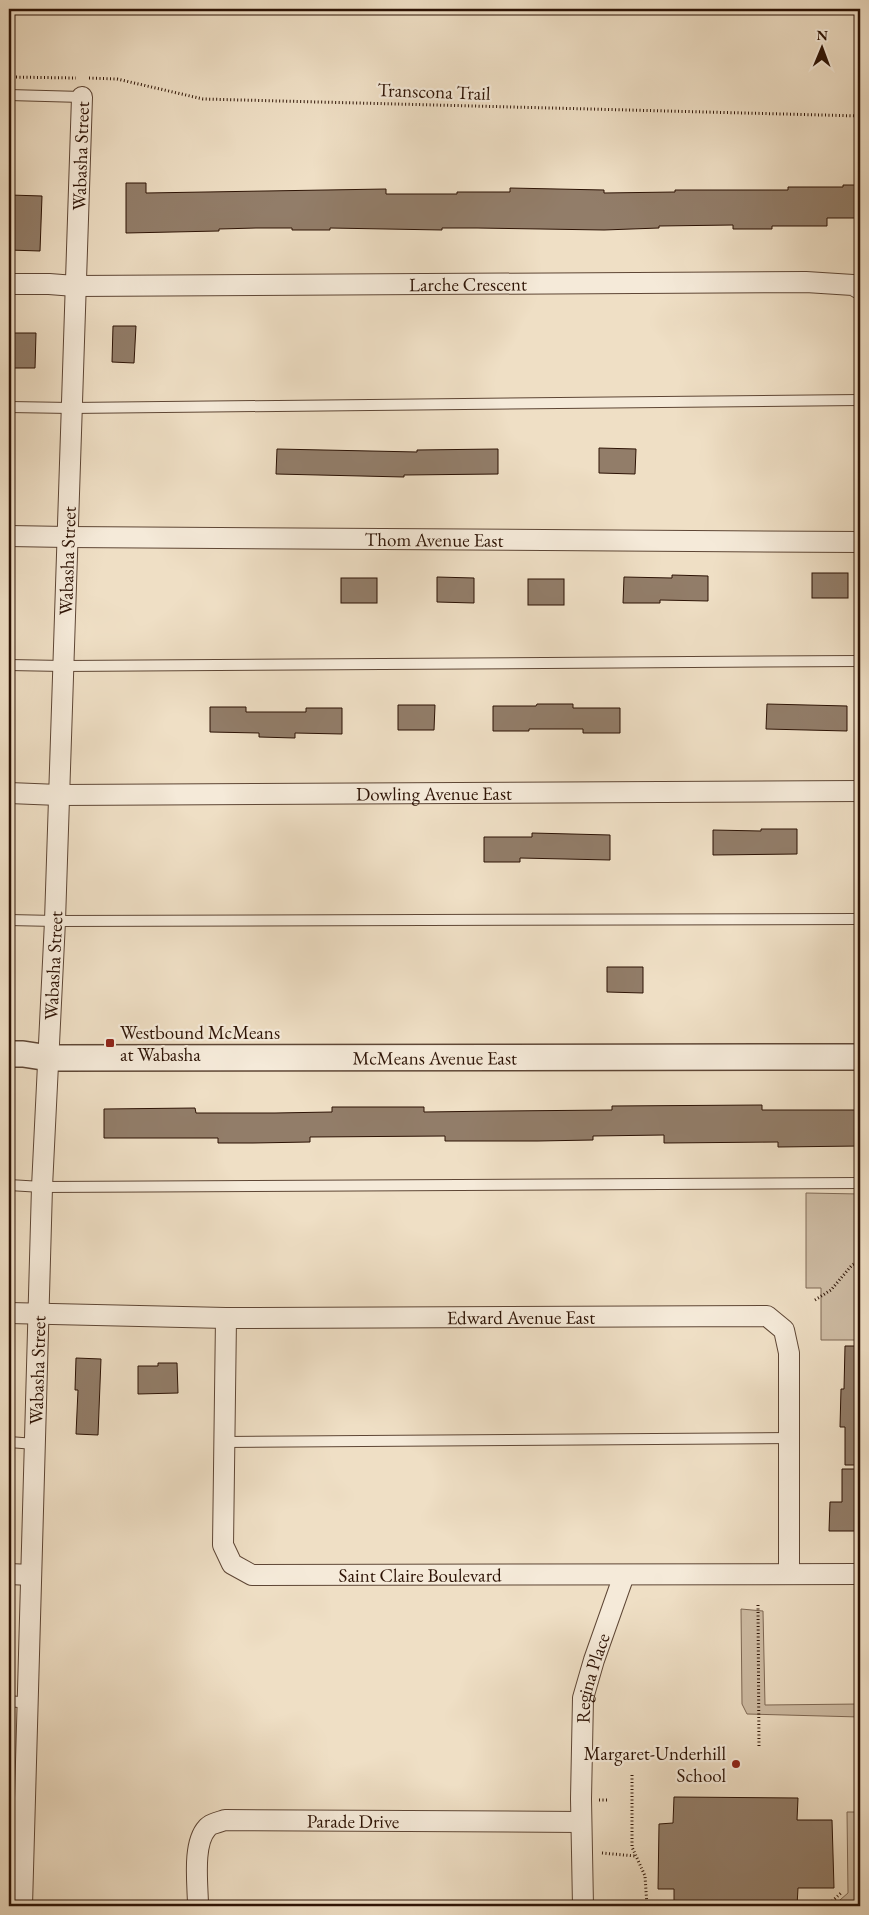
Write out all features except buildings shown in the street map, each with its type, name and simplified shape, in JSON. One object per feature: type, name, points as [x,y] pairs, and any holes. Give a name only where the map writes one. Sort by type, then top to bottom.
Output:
[{"type":"street","name":"Wabasha Street","points":[[22,1906],[16,1830],[18,1702],[31,1575],[40,1315],[42,1187],[55,921],[82,97]]},
{"type":"street","name":"Larche Crescent","points":[[9,284],[75,286],[806,282],[853,285],[860,288]]},
{"type":"street","name":"Thom Avenue East","points":[[9,536],[860,542]]},
{"type":"street","name":"Dowling Avenue East","points":[[9,793],[59,795],[860,791]]},
{"type":"street","name":"McMeans Avenue East","points":[[9,1054],[49,1058],[860,1057]]},
{"type":"street","name":"Edward Avenue East","points":[[9,1313],[226,1318],[767,1316],[784,1330],[789,1353],[789,1574]]},
{"type":"street","name":"Saint Claire Boulevard","points":[[226,1318],[223,1544],[232,1564],[252,1575],[860,1574]]},
{"type":"street","points":[[9,1574],[31,1575]]},
{"type":"street","name":"Regina Place","points":[[582,1906],[583,1698],[594,1660],[624,1575]]},
{"type":"street","name":"Parade Drive","points":[[198,1906],[197,1853],[201,1839],[207,1828],[224,1820],[581,1822]]},
{"type":"lane","name":"Wabasha Street","points":[[9,95],[82,97]]},
{"type":"lane","points":[[9,407],[71,408],[860,400]]},
{"type":"lane","points":[[9,664],[63,666],[860,661]]},
{"type":"lane","points":[[9,920],[860,919]]},
{"type":"lane","points":[[9,1185],[42,1187],[860,1182]]},
{"type":"lane","points":[[225,1442],[789,1438]]},
{"type":"lane","points":[[9,1442],[35,1444]]},
{"type":"path","name":"Transcona Trail","points":[[9,77],[117,79],[203,99],[860,116]]},
{"type":"path","points":[[815,1300],[831,1290],[852,1265],[860,1261]]},
{"type":"path","points":[[758,1605],[758,1748]]},
{"type":"path","points":[[632,1775],[632,1848],[645,1876],[647,1906]]},
{"type":"path","points":[[827,1906],[841,1892]]},
{"type":"shaded area","points":[[806,1193],[860,1194],[860,1340],[821,1340],[821,1288],[806,1288]]},
{"type":"shaded area","points":[[741,1609],[763,1611],[765,1705],[860,1704],[860,1717],[747,1714],[742,1704]]},
{"type":"shaded area","points":[[847,1812],[860,1812],[860,1906],[833,1906],[848,1893]]},
{"type":"place","name":"Westbound McMeans at Wabasha","points":[[110,1043]]},
{"type":"place","name":"Margaret-Underhill School","points":[[736,1764]]}]
